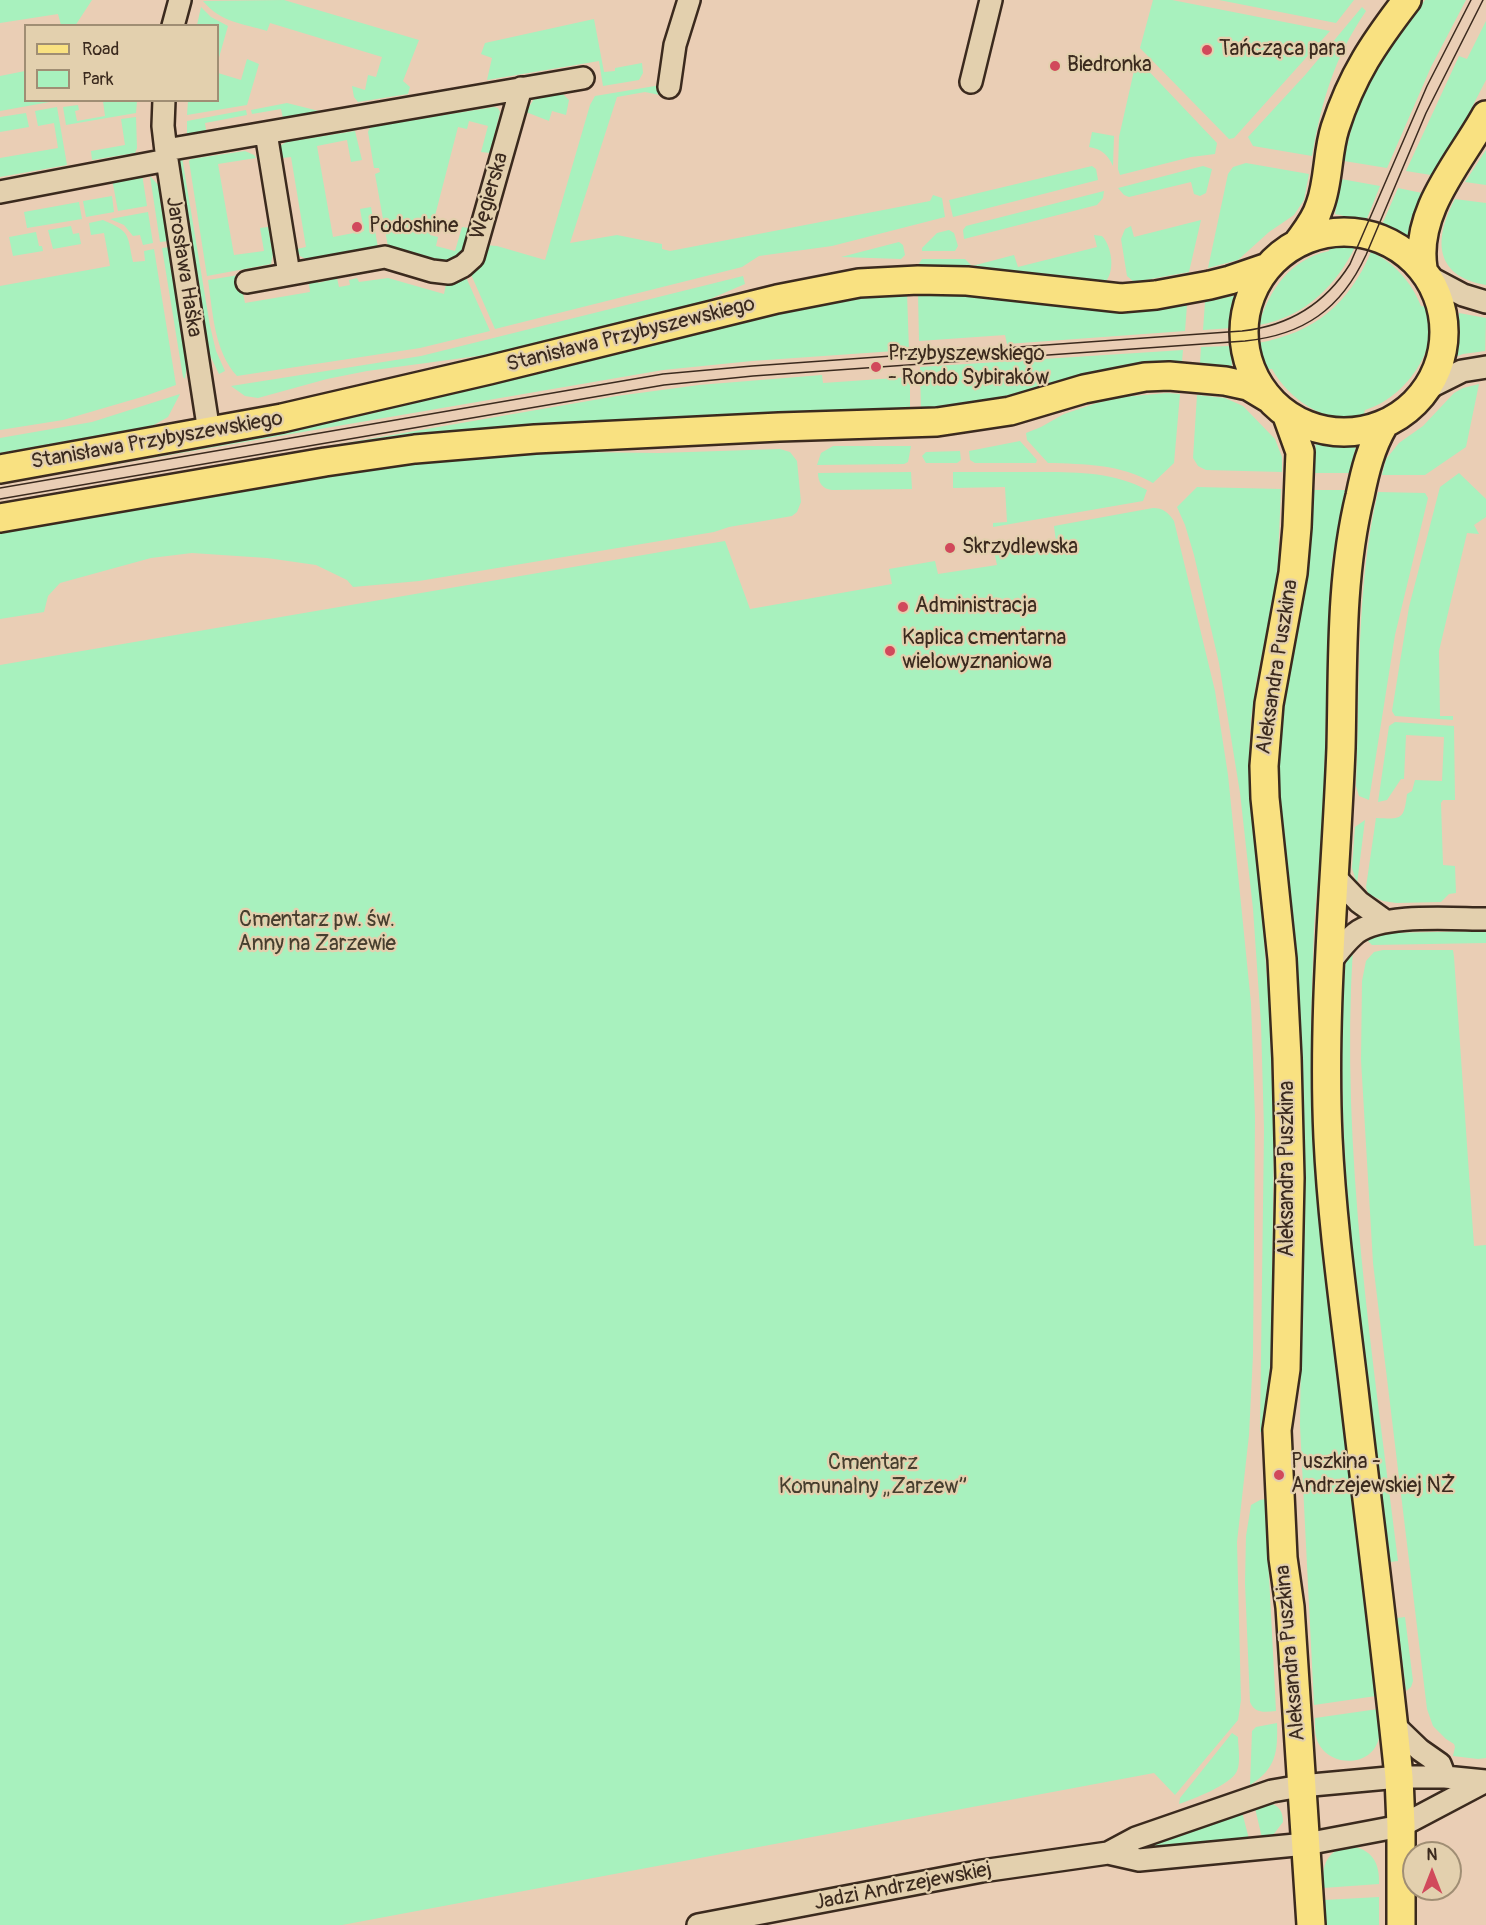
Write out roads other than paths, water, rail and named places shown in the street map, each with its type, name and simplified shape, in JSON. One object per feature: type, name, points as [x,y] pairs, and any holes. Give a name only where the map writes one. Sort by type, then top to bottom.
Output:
[{"type":"main road","points":[[1299,241],[1321,204],[1334,132],[1352,81],[1371,48],[1407,0]]},
{"type":"main road","points":[[0,518],[325,462],[425,448],[535,439],[779,426],[937,422],[1010,411],[1084,389],[1145,377],[1169,376],[1225,381],[1248,386],[1277,407],[1317,429],[1359,431],[1384,425],[1410,409],[1428,388],[1439,362],[1443,334],[1440,305],[1427,273],[1421,246],[1430,212],[1447,178],[1486,115]]},
{"type":"main road","points":[[1277,407],[1254,375],[1247,356],[1244,336],[1245,315],[1251,293],[1265,268],[1280,252],[1312,236],[1341,232],[1369,236],[1398,248],[1427,273]]},
{"type":"main road","name":"Stanisława Przybyszewskiego","points":[[0,469],[209,432],[381,396],[777,299],[859,283],[918,280],[967,281],[1121,298],[1156,296],[1210,285],[1265,268]]},
{"type":"main road","name":"Aleksandra Puszkina","points":[[1277,407],[1300,452],[1293,573],[1269,704],[1264,766],[1265,798],[1282,959],[1290,1178],[1286,1369],[1277,1430],[1283,1558],[1290,1607],[1311,1925]]},
{"type":"main road","name":"Aleksandra Puszkina","points":[[1384,425],[1376,438],[1366,470],[1348,561],[1339,807],[1328,965],[1326,1071],[1335,1231],[1399,1777],[1401,1925]]},
{"type":"street","points":[[174,24],[180,0]]},
{"type":"street","points":[[669,87],[675,45],[689,0]]},
{"type":"street","points":[[971,82],[991,0]]},
{"type":"street","points":[[0,192],[266,133],[583,78]]},
{"type":"street","name":"Węgierska","points":[[247,282],[385,257],[432,271],[449,273],[463,266],[473,257],[521,88]]},
{"type":"street","name":"Jarosława Haška","points":[[164,102],[163,126],[166,155],[209,432]]},
{"type":"street","points":[[266,133],[289,274]]},
{"type":"street","points":[[1427,273],[1463,296],[1486,302]]},
{"type":"street","points":[[1428,388],[1462,371],[1486,367]]},
{"type":"street","points":[[1334,876],[1359,903],[1384,920]]},
{"type":"street","points":[[1328,965],[1344,944],[1358,931],[1384,920],[1486,919]]},
{"type":"street","points":[[1394,1725],[1420,1750],[1440,1764],[1445,1777]]},
{"type":"street","name":"Jadzi Andrzejewskiej","points":[[698,1925],[982,1871],[1108,1853],[1136,1838],[1272,1791],[1399,1777],[1445,1777],[1486,1781]]},
{"type":"street","name":"Jadzi Andrzejewskiej","points":[[1108,1853],[1138,1860],[1306,1844],[1401,1826],[1486,1781]]},
{"type":"tram line","points":[[0,488],[663,374],[1242,331],[1275,324],[1304,311],[1317,301],[1329,291],[1350,264],[1427,86],[1471,0]]},
{"type":"tram line","points":[[0,499],[664,385],[753,376],[1245,341],[1285,333],[1318,316],[1345,290],[1356,274],[1426,113],[1483,0]]},
{"type":"place","name":"Tańcząca para","points":[[1207,50]]},
{"type":"place","name":"Biedronka","points":[[1055,66]]},
{"type":"place","name":"Podoshine","points":[[357,227]]},
{"type":"place","name":"Przybyszewskiego - Rondo Sybiraków","points":[[876,367]]},
{"type":"place","name":"Skrzydlewska","points":[[950,548]]},
{"type":"place","name":"Administracja","points":[[903,607]]},
{"type":"place","name":"Kaplica cmentarna wielowyznaniowa","points":[[890,651]]},
{"type":"place","name":"Puszkina - Andrzejewskiej NŻ","points":[[1279,1475]]},
{"type":"park label","name":"Cmentarz pw. św. Anny na Zarzewie","points":[[317,933]]},
{"type":"park label","name":"Cmentarz Komunalny „Zarzew”","points":[[873,1476]]}]
